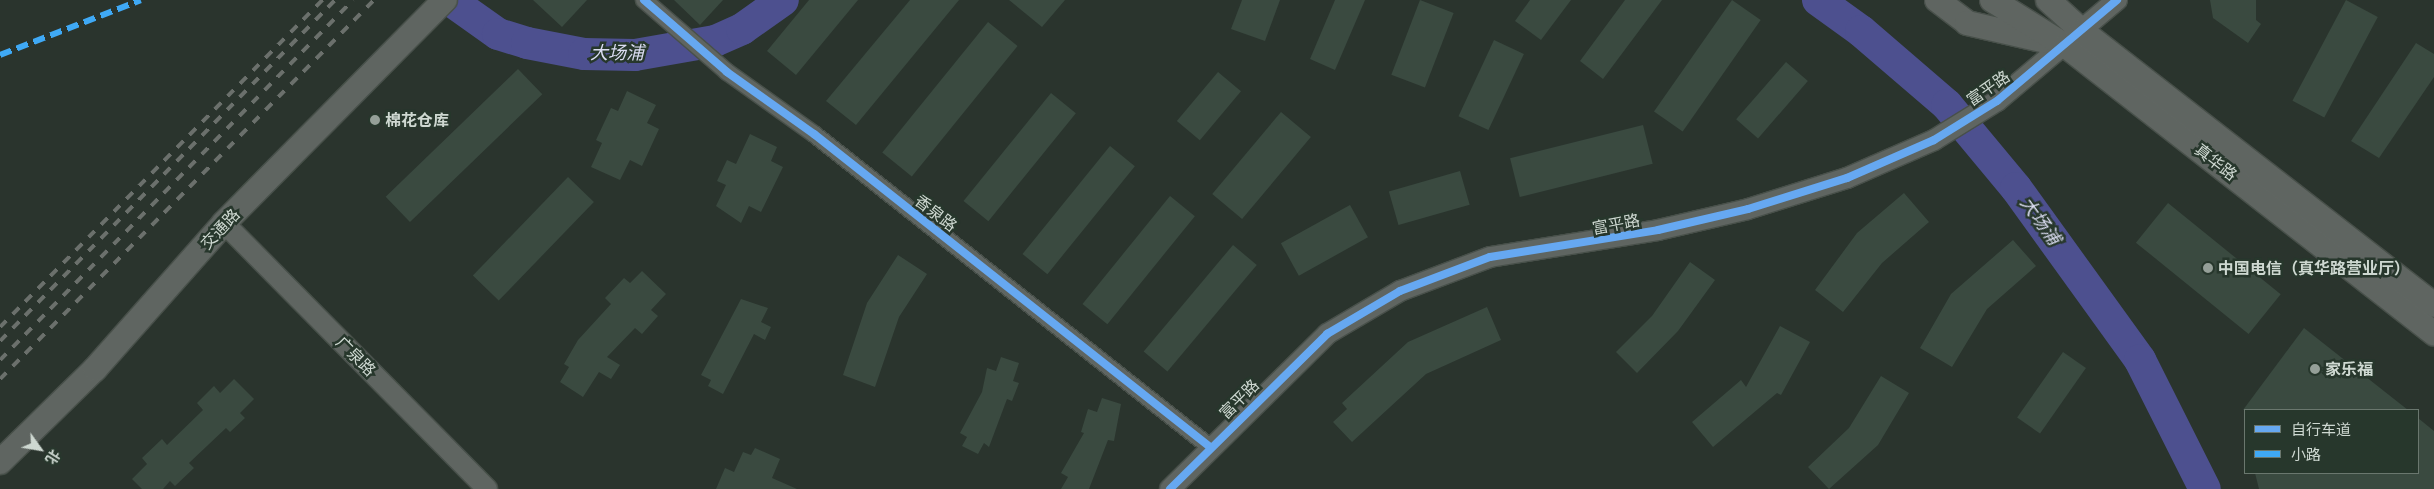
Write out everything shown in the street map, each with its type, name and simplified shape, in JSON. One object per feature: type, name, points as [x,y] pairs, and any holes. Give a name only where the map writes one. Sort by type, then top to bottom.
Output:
[{"type":"main road","points":[[1937,0],[1967,23],[2074,38],[2067,0]]},
{"type":"main road","name":"真华路","points":[[1992,0],[2074,38],[2434,305]]},
{"type":"main road","name":"真华路","points":[[2048,0],[2074,38],[2434,333]]},
{"type":"main road","name":"交通路","points":[[0,462],[95,369],[224,223],[441,4]]},
{"type":"street","name":"香泉路","points":[[644,0],[708,57],[814,134],[1210,448]]},
{"type":"street","name":"富平路","points":[[1170,489],[1327,334],[1400,291],[1490,257],[1614,240],[1748,209],[1847,178],[1934,140],[1997,101],[2117,0]]},
{"type":"street","name":"广泉路","points":[[224,223],[487,489]]},
{"type":"building","points":[[533,0],[587,0],[562,27]]},
{"type":"building","points":[[674,0],[723,0],[700,25]]},
{"type":"building","points":[[809,0],[858,0],[796,75],[767,51]]},
{"type":"building","points":[[910,0],[959,0],[856,125],[826,101]]},
{"type":"building","points":[[1009,0],[1065,0],[1042,27]]},
{"type":"building","points":[[1242,0],[1280,0],[1265,41],[1231,29]]},
{"type":"building","points":[[1335,0],[1365,0],[1335,70],[1310,59]]},
{"type":"building","points":[[1420,0],[1454,13],[1425,88],[1391,75]]},
{"type":"building","points":[[1530,0],[1571,0],[1541,40],[1515,21]]},
{"type":"building","points":[[1625,0],[1662,0],[1603,79],[1580,61]]},
{"type":"building","points":[[1732,0],[1761,20],[1683,131],[1654,111]]},
{"type":"building","points":[[2210,0],[2256,0],[2256,20],[2261,24],[2248,43],[2213,18]]},
{"type":"building","points":[[2346,0],[2378,17],[2324,118],[2292,101]]},
{"type":"building","points":[[988,22],[1018,46],[912,176],[882,153]]},
{"type":"building","points":[[1494,40],[1524,54],[1488,130],[1459,116]]},
{"type":"building","points":[[2416,43],[2434,54],[2434,77],[2379,158],[2351,141]]},
{"type":"building","points":[[1786,62],[1808,81],[1758,138],[1736,119]]},
{"type":"building","points":[[518,69],[542,94],[410,222],[386,197]]},
{"type":"building","points":[[1218,72],[1241,91],[1200,140],[1177,121]]},
{"type":"building","points":[[627,91],[656,105],[647,123],[659,129],[642,166],[630,160],[620,180],[591,167],[602,143],[596,140],[611,108],[618,111]]},
{"type":"building","points":[[1051,93],[1076,113],[988,221],[964,201]]},
{"type":"building","points":[[1281,112],[1311,137],[1242,219],[1212,194]]},
{"type":"building","points":[[1643,125],[1653,164],[1520,197],[1510,158]]},
{"type":"building","points":[[750,134],[777,147],[771,161],[783,167],[761,212],[749,206],[741,223],[716,206],[726,185],[717,181],[727,160],[736,164]]},
{"type":"building","points":[[1110,146],[1135,166],[1047,274],[1023,254]]},
{"type":"building","points":[[1460,171],[1470,205],[1399,225],[1389,191]]},
{"type":"building","points":[[568,177],[594,202],[499,301],[473,276]]},
{"type":"building","points":[[1904,193],[1929,222],[1882,263],[1843,312],[1815,290],[1857,233]]},
{"type":"building","points":[[1170,196],[1195,216],[1107,324],[1083,304]]},
{"type":"building","name":"中国电信（真华路营业厅）","points":[[2168,203],[2281,294],[2249,334],[2136,243]]},
{"type":"building","points":[[1350,205],[1368,237],[1299,276],[1281,243]]},
{"type":"building","points":[[2013,240],[2036,266],[1987,309],[1952,367],[1920,348],[1951,294]]},
{"type":"building","points":[[1233,245],[1257,265],[1167,371],[1144,351]]},
{"type":"building","points":[[898,255],[927,274],[899,317],[875,387],[843,375],[867,303]]},
{"type":"building","points":[[1690,262],[1715,280],[1678,331],[1637,373],[1616,352],[1652,316]]},
{"type":"building","points":[[642,271],[666,294],[651,310],[658,316],[642,334],[635,328],[607,357],[620,365],[611,379],[599,372],[583,397],[560,382],[569,367],[564,364],[578,340],[611,304],[605,298],[624,278],[630,283]]},
{"type":"building","points":[[741,299],[768,308],[761,322],[771,327],[765,340],[754,334],[723,394],[708,386],[711,380],[701,375]]},
{"type":"building","points":[[1487,307],[1501,340],[1426,374],[1352,442],[1333,422],[1347,409],[1342,403],[1408,342]]},
{"type":"building","points":[[1780,326],[1810,342],[1781,395],[1777,393],[1713,447],[1692,422],[1741,380],[1746,387]]},
{"type":"building","name":"家乐福","points":[[2304,328],[2407,409],[2244,409]]},
{"type":"building","points":[[2063,352],[2086,368],[2040,434],[2017,418]]},
{"type":"building","points":[[1001,357],[1019,363],[1013,381],[1019,383],[1012,401],[1007,399],[989,447],[984,443],[978,454],[962,446],[967,437],[960,433],[982,392],[987,368],[996,371]]},
{"type":"building","points":[[1881,376],[1909,393],[1878,445],[1829,489],[1808,467],[1849,428]]},
{"type":"building","points":[[234,379],[254,399],[240,413],[245,418],[230,432],[226,428],[189,463],[194,468],[175,486],[170,481],[163,489],[142,489],[132,479],[147,464],[142,458],[162,439],[167,445],[203,410],[197,403],[214,386],[220,393]]},
{"type":"building","points":[[1102,398],[1121,404],[1114,441],[1108,440],[1089,489],[1061,489],[1068,477],[1061,473],[1084,433],[1081,432],[1088,409],[1097,412]]},
{"type":"building","points":[[2419,419],[2434,431],[2434,489],[2259,489],[2255,474],[2419,474]]},
{"type":"building","points":[[755,448],[780,459],[772,478],[797,489],[716,489],[725,468],[734,472],[743,452],[751,455]]},
{"type":"waterway","name":"大场浦","points":[[450,0],[498,34],[527,43],[584,54],[635,55],[715,41],[742,29],[783,0]]},
{"type":"waterway","name":"大场浦","points":[[1818,0],[1861,31],[1947,105],[2016,188],[2140,360],[2205,489]]},
{"type":"railway","points":[[0,327],[323,0]]},
{"type":"railway","points":[[0,341],[335,0]]},
{"type":"railway","points":[[0,360],[353,0]]},
{"type":"railway","points":[[0,379],[374,0]]},
{"type":"marked path","points":[[0,55],[141,0]]},
{"type":"cycle path","points":[[644,0],[727,72],[814,134],[1210,447]]},
{"type":"cycle path","points":[[1170,489],[1327,334],[1400,291],[1490,257],[1658,230],[1748,209],[1847,178],[1934,140],[1997,101],[2117,0]]},
{"type":"place","name":"棉花仓库","points":[[375,120]]},
{"type":"place","name":"中国电信（真华路营业厅）","points":[[2208,268]]},
{"type":"place","name":"家乐福","points":[[2315,369]]}]
